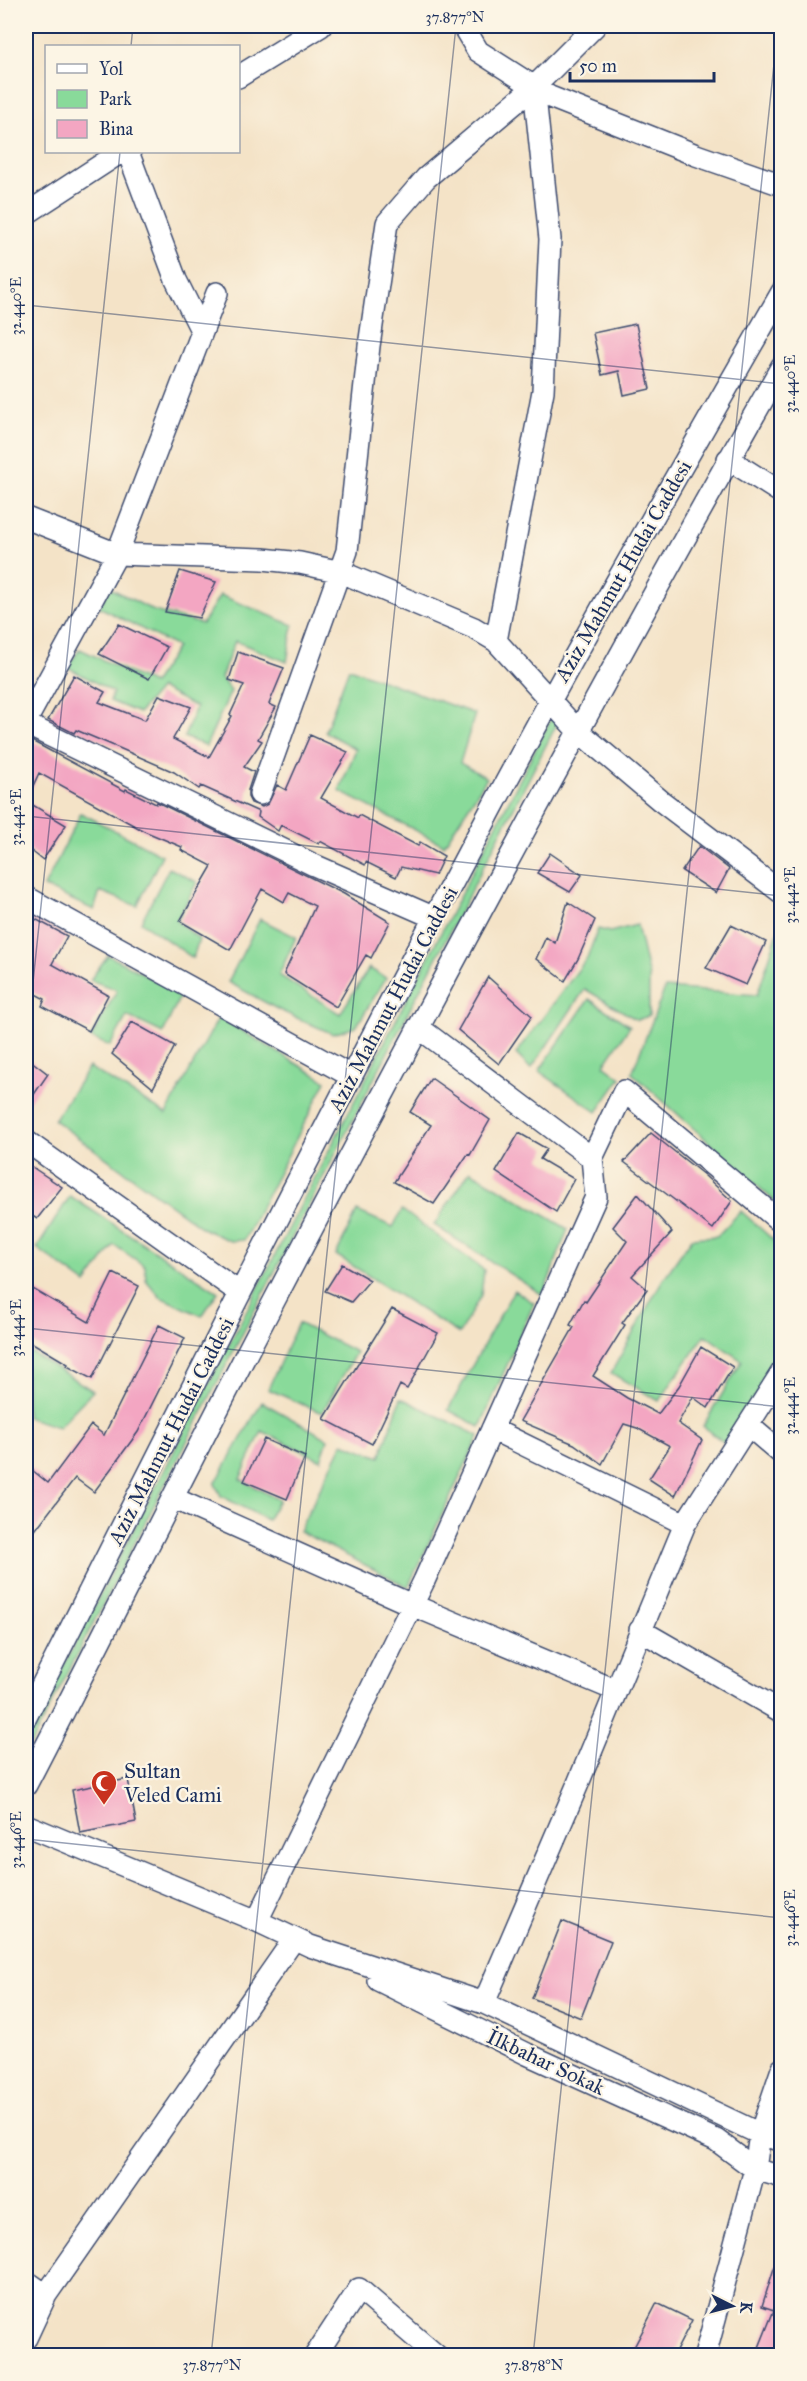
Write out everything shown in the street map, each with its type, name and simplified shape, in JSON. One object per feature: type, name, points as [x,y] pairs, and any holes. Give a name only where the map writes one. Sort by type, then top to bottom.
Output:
[{"type":"street","points":[[240,76],[321,26]]},
{"type":"street","points":[[463,26],[478,51],[550,97],[696,155],[782,185]]},
{"type":"street","points":[[260,794],[347,551],[369,346],[387,223],[426,178],[534,87],[595,26]]},
{"type":"street","points":[[496,641],[543,391],[550,239],[534,87]]},
{"type":"street","points":[[26,213],[119,153]]},
{"type":"street","points":[[128,153],[176,280],[202,332]]},
{"type":"street","name":"Aziz Mahmut Hudai Caddesi","points":[[26,1717],[351,1076],[550,700],[782,292]]},
{"type":"street","points":[[217,293],[117,554],[26,723],[303,860],[435,918]]},
{"type":"street","name":"Aziz Mahmut Hudai Caddesi","points":[[26,1785],[418,1027],[577,730],[782,366]]},
{"type":"street","points":[[728,459],[782,493]]},
{"type":"street","points":[[26,518],[117,554],[262,559],[300,563],[341,572],[474,628],[496,641],[577,730],[661,801],[782,893]]},
{"type":"street","points":[[26,897],[351,1076]]},
{"type":"street","points":[[418,1027],[592,1158]]},
{"type":"street","points":[[257,1921],[412,1605],[596,1197],[592,1158],[624,1091],[782,1223]]},
{"type":"street","points":[[26,1141],[240,1293]]},
{"type":"street","points":[[484,2003],[685,1524],[782,1372]]},
{"type":"street","points":[[748,1425],[782,1454]]},
{"type":"street","points":[[492,1429],[685,1524]]},
{"type":"street","points":[[173,1498],[412,1605],[615,1690]]},
{"type":"street","points":[[640,1630],[782,1712]]},
{"type":"street","points":[[26,1825],[257,1921],[302,1943],[46,2295],[26,2338]]},
{"type":"street","name":"İlkbahar Sokak","points":[[302,1943],[484,2003],[760,2134],[782,2141]]},
{"type":"street","name":"İlkbahar Sokak","points":[[302,1943],[527,2054],[716,2140],[755,2169],[782,2177]]},
{"type":"street","points":[[705,2355],[755,2169],[760,2134],[782,2069]]},
{"type":"street","points":[[26,2282],[46,2295]]},
{"type":"street","points":[[315,2355],[359,2289],[437,2355]]},
{"type":"green space","points":[[110,588],[154,611],[202,624],[220,595],[293,625],[287,662],[235,641],[221,678],[231,691],[206,746],[184,737],[196,707],[160,688],[139,713],[110,701],[113,692],[67,667],[80,649],[153,684],[177,647],[99,607]]},
{"type":"green space","points":[[349,668],[475,714],[460,763],[487,778],[444,845],[339,791],[356,749],[325,732]]},
{"type":"green space","points":[[552,717],[558,722],[31,1744],[26,1746],[26,1739]]},
{"type":"green space","points":[[81,813],[162,855],[137,906],[100,891],[94,910],[44,887]]},
{"type":"green space","points":[[169,868],[197,882],[177,921],[199,939],[193,958],[141,922]]},
{"type":"green space","points":[[260,919],[296,937],[279,975],[340,1014],[369,968],[386,978],[356,1027],[333,1034],[279,1010],[228,982]]},
{"type":"green space","points":[[781,923],[782,1207],[632,1073],[665,988],[757,995]]},
{"type":"green space","points":[[637,925],[649,977],[649,1016],[637,1020],[585,989],[531,1069],[516,1054],[587,958],[598,929],[610,932]]},
{"type":"green space","points":[[108,955],[181,994],[163,1033],[127,1016],[110,1046],[91,1038],[117,990],[90,980]]},
{"type":"green space","points":[[589,999],[630,1026],[604,1065],[621,1078],[597,1112],[539,1071]]},
{"type":"green space","points":[[219,1017],[326,1081],[244,1240],[230,1241],[204,1229],[54,1120],[89,1067],[166,1114]]},
{"type":"green space","points":[[470,1171],[568,1229],[543,1295],[434,1225]]},
{"type":"green space","points":[[70,1196],[218,1292],[202,1316],[160,1297],[146,1280],[145,1266],[114,1245],[86,1284],[37,1248]]},
{"type":"green space","points":[[402,1210],[484,1270],[481,1295],[459,1334],[336,1255],[357,1211],[393,1227]]},
{"type":"green space","points":[[741,1211],[781,1247],[781,1356],[726,1444],[703,1426],[742,1361],[705,1335],[659,1401],[611,1373],[662,1281],[692,1238],[717,1236]]},
{"type":"green space","points":[[514,1290],[534,1303],[480,1427],[448,1410]]},
{"type":"green space","points":[[298,1323],[356,1352],[322,1413],[268,1389]]},
{"type":"green space","points":[[26,1349],[93,1391],[58,1427],[26,1417]]},
{"type":"green space","points":[[401,1398],[479,1436],[408,1587],[299,1531],[343,1443],[380,1457]]},
{"type":"green space","points":[[262,1402],[328,1439],[321,1460],[262,1431],[240,1479],[279,1500],[267,1520],[221,1496],[215,1484]]},
{"type":"building","points":[[636,324],[650,389],[624,395],[619,371],[602,375],[593,333]]},
{"type":"building","points":[[180,571],[216,582],[199,618],[165,612]]},
{"type":"building","points":[[119,624],[167,647],[149,679],[99,654]]},
{"type":"building","points":[[238,652],[284,668],[269,704],[276,707],[258,739],[262,741],[244,767],[254,772],[248,790],[251,803],[262,807],[268,804],[277,785],[286,790],[310,735],[348,752],[321,798],[418,846],[420,842],[444,856],[435,875],[401,867],[396,877],[366,862],[365,865],[320,841],[319,844],[281,825],[278,831],[258,817],[259,812],[201,786],[199,789],[174,772],[76,730],[74,733],[48,720],[74,675],[105,692],[99,702],[145,720],[159,695],[191,707],[173,739],[209,757],[232,716],[230,715],[244,685],[229,680]]},
{"type":"building","points":[[28,739],[125,791],[126,789],[156,804],[157,802],[344,894],[390,922],[371,958],[366,955],[336,1007],[284,974],[315,906],[289,893],[284,902],[262,889],[230,950],[180,921],[212,866],[181,850],[182,847],[144,831],[39,773],[26,801],[26,745]]},
{"type":"building","points":[[26,801],[66,825],[43,860],[26,847]]},
{"type":"building","points":[[699,846],[729,869],[716,893],[682,871]]},
{"type":"building","points":[[550,853],[582,875],[570,892],[537,873]]},
{"type":"building","points":[[568,902],[595,920],[578,959],[565,981],[536,959],[546,937],[555,943]]},
{"type":"building","points":[[26,914],[67,936],[52,964],[108,995],[89,1031],[42,1006],[45,999],[26,989]]},
{"type":"building","points":[[731,925],[766,942],[746,985],[706,968]]},
{"type":"building","points":[[488,977],[532,1016],[499,1064],[458,1030]]},
{"type":"building","points":[[132,1022],[175,1046],[153,1088],[112,1054]]},
{"type":"building","points":[[26,1057],[48,1074],[26,1106]]},
{"type":"building","points":[[431,1078],[490,1120],[470,1155],[468,1154],[434,1204],[394,1182],[431,1125],[410,1112]]},
{"type":"building","points":[[519,1133],[547,1149],[540,1159],[574,1179],[556,1212],[496,1172]]},
{"type":"building","points":[[651,1133],[704,1175],[732,1201],[713,1229],[624,1162]]},
{"type":"building","points":[[32,1167],[62,1187],[37,1219],[26,1212],[26,1176]]},
{"type":"building","points":[[638,1194],[672,1232],[632,1276],[647,1289],[622,1323],[625,1325],[593,1376],[627,1398],[658,1414],[679,1386],[701,1347],[733,1367],[708,1408],[693,1397],[678,1423],[702,1440],[675,1496],[649,1479],[670,1446],[637,1428],[624,1424],[602,1464],[574,1444],[520,1421],[574,1327],[570,1325],[584,1300],[586,1302],[627,1241],[613,1227]]},
{"type":"building","points":[[342,1264],[370,1280],[351,1302],[325,1291]]},
{"type":"building","points":[[113,1273],[139,1286],[92,1379],[67,1366],[68,1364],[26,1339],[26,1285],[89,1322]]},
{"type":"building","points":[[392,1309],[438,1333],[407,1389],[400,1385],[372,1444],[324,1419]]},
{"type":"building","points":[[159,1325],[185,1338],[138,1432],[94,1492],[75,1478],[26,1542],[26,1465],[48,1483],[91,1425],[104,1435]]},
{"type":"building","points":[[264,1439],[305,1457],[287,1499],[244,1481]]},
{"type":"building","name":"Sultan Veled Cami","points":[[128,1779],[136,1822],[80,1833],[72,1790]]},
{"type":"building","points":[[562,1921],[611,1941],[581,2018],[532,1998]]},
{"type":"building","points":[[778,2256],[782,2256],[782,2355],[756,2355],[774,2310],[762,2306]]},
{"type":"building","points":[[657,2303],[692,2320],[674,2355],[630,2355]]},
{"type":"place","name":"Sultan Veled Cami","points":[[104,1806]]}]
